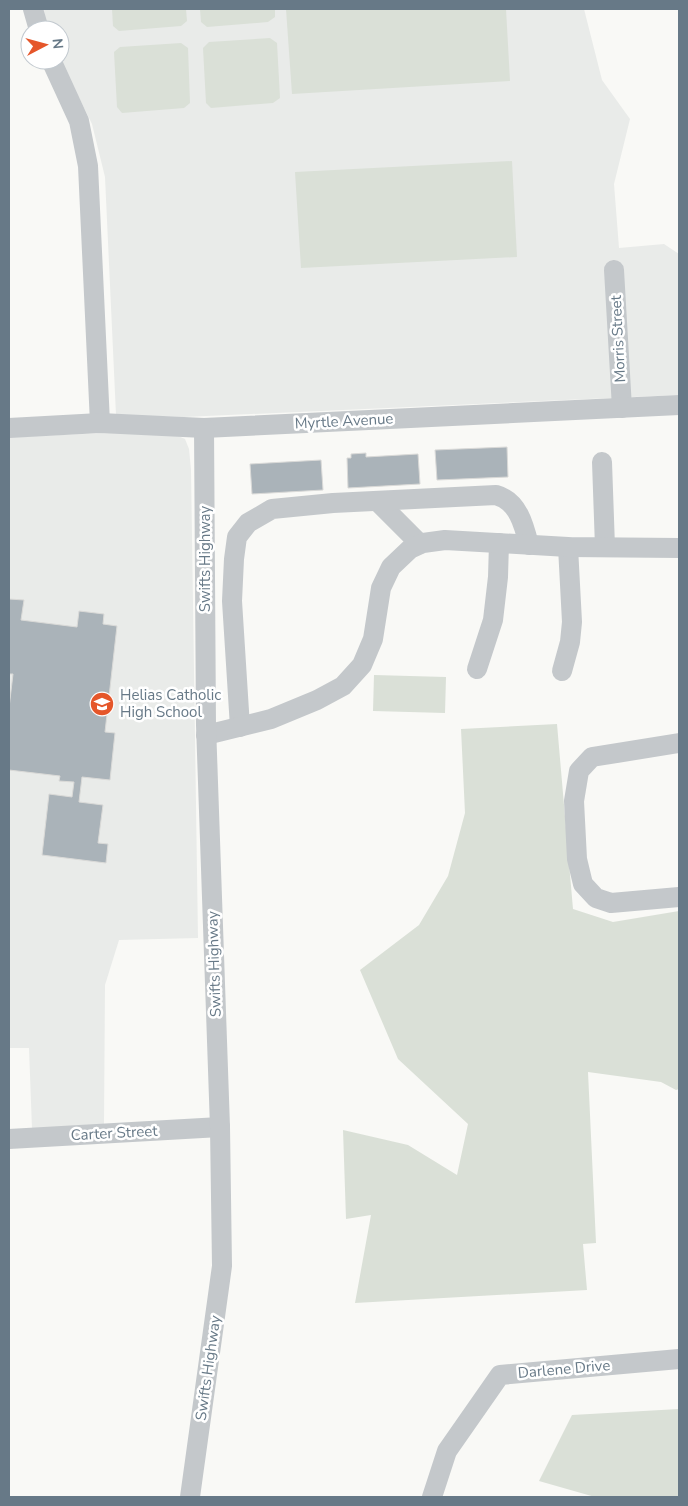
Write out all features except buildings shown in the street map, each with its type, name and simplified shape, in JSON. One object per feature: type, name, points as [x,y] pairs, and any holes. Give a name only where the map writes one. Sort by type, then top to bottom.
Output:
[{"type":"street","points":[[56,70],[80,121],[88,166],[100,423]]},
{"type":"street","name":"Morris Street","points":[[614,270],[622,408]]},
{"type":"street","name":"Myrtle Avenue","points":[[9,428],[100,423],[204,428],[679,404]]},
{"type":"street","name":"Swifts Highway","points":[[190,1497],[222,1266],[220,1127],[206,735],[204,428]]},
{"type":"street","points":[[596,464],[598,547]]},
{"type":"street","points":[[240,727],[232,601],[237,537],[248,523],[272,508],[496,496],[506,498],[514,507],[525,528],[529,545]]},
{"type":"street","points":[[377,501],[420,544]]},
{"type":"street","points":[[206,735],[271,719],[317,700],[343,686],[362,665],[373,639],[382,588],[391,567],[410,549],[420,544],[445,540],[568,547],[679,548]]},
{"type":"street","points":[[477,669],[493,620],[498,577],[499,543]]},
{"type":"street","points":[[562,671],[570,642],[572,622],[568,547]]},
{"type":"street","points":[[679,743],[592,757],[579,771],[574,800],[577,859],[583,884],[596,898],[611,903],[679,897]]},
{"type":"street","name":"Carter Street","points":[[9,1139],[220,1127]]},
{"type":"street","name":"Darlene Drive","points":[[432,1497],[447,1451],[500,1375],[679,1359]]},
{"type":"shaded area","points":[[44,9],[584,9],[602,80],[630,119],[614,184],[619,248],[664,244],[679,254],[679,395],[184,417],[116,415],[105,177],[92,124],[65,70],[70,70],[70,20],[45,20]]},
{"type":"shaded area","points":[[112,9],[186,9],[187,21],[181,26],[119,31],[113,26]]},
{"type":"shaded area","points":[[200,9],[275,9],[275,17],[268,22],[207,27],[201,22]]},
{"type":"shaded area","points":[[286,9],[506,9],[510,81],[292,94]]},
{"type":"shaded area","points":[[270,38],[277,43],[280,98],[273,103],[211,108],[206,103],[203,48],[209,42]]},
{"type":"shaded area","points":[[181,43],[188,48],[190,103],[184,108],[122,113],[117,107],[114,52],[120,47]]},
{"type":"shaded area","points":[[512,161],[517,257],[301,268],[295,172]]},
{"type":"shaded area","name":"Helias Catholic High School","points":[[110,433],[176,435],[185,439],[189,449],[191,470],[198,938],[119,940],[105,985],[104,1124],[32,1129],[29,1048],[9,1048],[9,437]]},
{"type":"shaded area","points":[[374,675],[446,677],[445,713],[373,711]]},
{"type":"shaded area","points":[[557,724],[573,909],[613,922],[679,911],[679,1089],[676,1090],[661,1082],[588,1072],[596,1243],[583,1244],[587,1290],[355,1303],[371,1215],[346,1219],[343,1130],[408,1145],[457,1175],[468,1124],[398,1059],[360,970],[419,925],[448,876],[465,813],[461,729]]},
{"type":"shaded area","points":[[679,1409],[679,1497],[595,1497],[539,1481],[572,1415]]},
{"type":"place","name":"Helias Catholic High School","points":[[102,704]]}]
